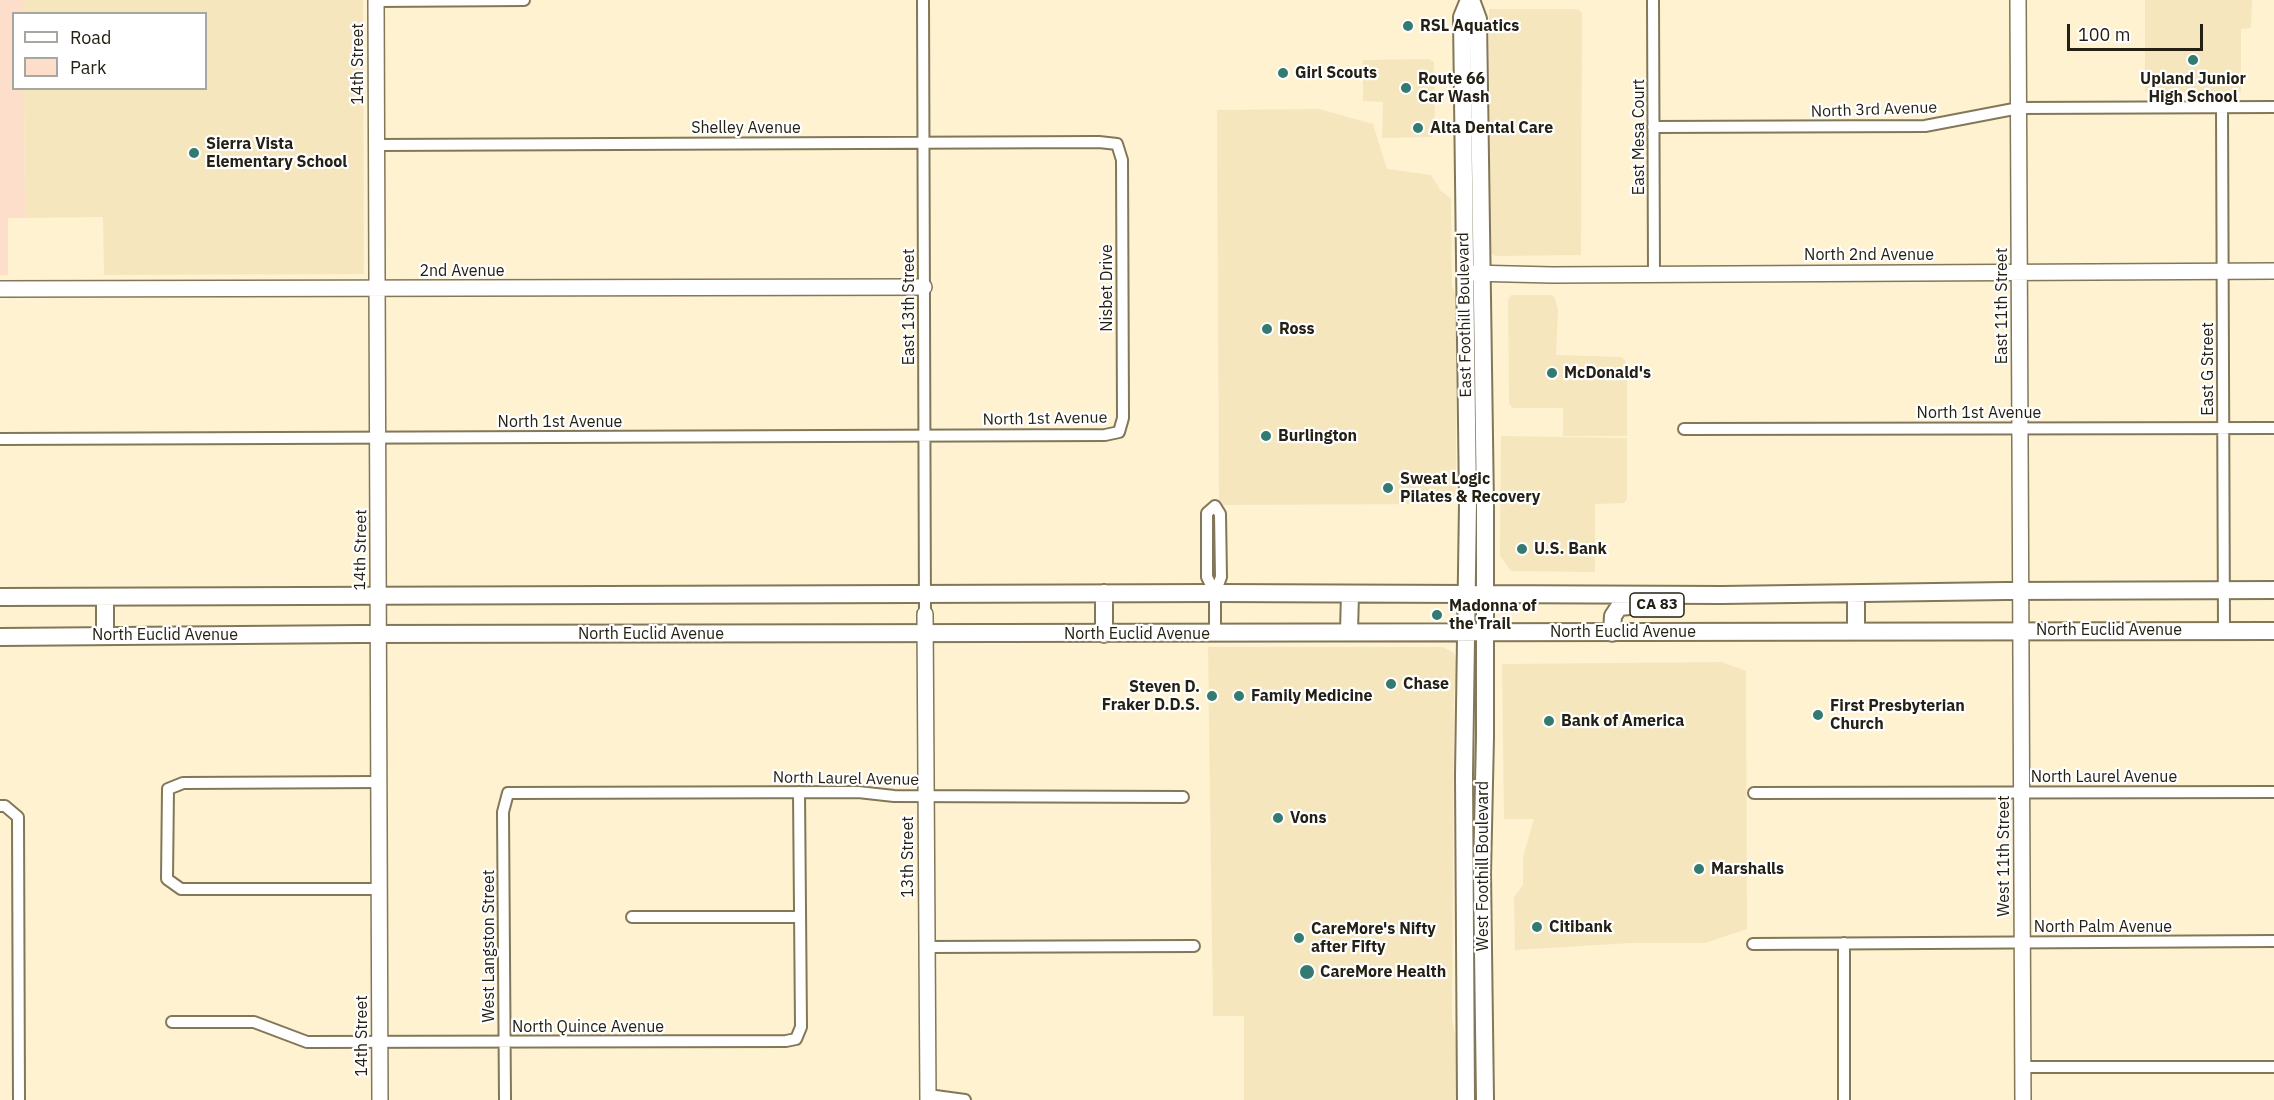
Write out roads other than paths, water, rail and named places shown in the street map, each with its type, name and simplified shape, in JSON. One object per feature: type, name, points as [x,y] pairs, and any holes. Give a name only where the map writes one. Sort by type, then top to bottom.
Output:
[{"type":"main road","name":"East Foothill Boulevard","points":[[1465,632],[1468,503],[1462,17],[1470,0]]},
{"type":"main road","name":"East Foothill Boulevard","points":[[1470,0],[1478,19],[1486,595],[1484,632]]},
{"type":"main road","points":[[0,597],[926,593],[1722,595],[2274,590]]},
{"type":"main road","points":[[1104,593],[1104,634]]},
{"type":"main road","points":[[1349,631],[1350,594]]},
{"type":"main road","points":[[1856,631],[1857,594]]},
{"type":"main road","name":"CA 83","points":[[1612,633],[1613,616],[1619,607],[1679,605],[1722,595]]},
{"type":"main road","points":[[105,597],[105,636]]},
{"type":"main road","name":"North Euclid Avenue","points":[[0,637],[378,634],[1215,634],[1349,631],[1612,633],[2274,631]]},
{"type":"main road","name":"West Foothill Boulevard","points":[[1465,632],[1466,1100]]},
{"type":"main road","name":"West Foothill Boulevard","points":[[1484,632],[1485,1100]]},
{"type":"main road","points":[[1465,870],[1474,877],[1475,941],[1477,954],[1483,963]]},
{"type":"street","points":[[376,0],[524,0]]},
{"type":"street","name":"14th Street","points":[[376,0],[380,1100]]},
{"type":"street","name":"East 13th Street","points":[[923,0],[925,614]]},
{"type":"street","name":"East Mesa Court","points":[[1653,0],[1654,274]]},
{"type":"street","name":"East 11th Street","points":[[2019,0],[2021,611]]},
{"type":"street","name":"North 3rd Avenue","points":[[1653,127],[1925,126],[2019,108],[2274,106]]},
{"type":"street","name":"East G Street","points":[[2222,107],[2224,630]]},
{"type":"street","name":"Shelley Avenue","points":[[376,145],[924,142],[1099,142],[1117,144]]},
{"type":"street","name":"Nisbet Drive","points":[[1117,144],[1122,160],[1122,418],[1119,432]]},
{"type":"street","name":"North 2nd Avenue","points":[[1464,273],[2274,271]]},
{"type":"street","name":"2nd Avenue","points":[[0,289],[924,287]]},
{"type":"street","name":"North 1st Avenue","points":[[1684,429],[2274,428]]},
{"type":"street","name":"North 1st Avenue","points":[[0,439],[1105,435],[1119,432]]},
{"type":"street","points":[[1215,593],[1207,577],[1207,513],[1215,506],[1220,514],[1221,577],[1215,593],[1215,634]]},
{"type":"street","name":"West 11th Street","points":[[2021,611],[2023,1100]]},
{"type":"street","name":"13th Street","points":[[925,614],[927,1098]]},
{"type":"street","points":[[379,782],[183,783],[168,789],[167,879],[181,889],[379,889]]},
{"type":"street","points":[[632,916],[799,916],[799,792]]},
{"type":"street","name":"North Laurel Avenue","points":[[508,793],[858,792],[894,796],[1183,797]]},
{"type":"street","name":"North Laurel Avenue","points":[[1754,793],[2274,792]]},
{"type":"street","name":"West Langston Street","points":[[505,1100],[503,812],[508,793]]},
{"type":"street","points":[[0,806],[6,806],[18,818],[19,1100]]},
{"type":"street","name":"North Quince Avenue","points":[[172,1022],[254,1022],[307,1042],[786,1041],[796,1039],[801,1027],[799,916]]},
{"type":"street","name":"North Palm Avenue","points":[[1753,944],[2274,941]]},
{"type":"street","points":[[1844,944],[1844,1100]]},
{"type":"street","points":[[926,947],[1194,946]]},
{"type":"street","points":[[2023,1067],[2274,1066]]},
{"type":"street","points":[[927,1098],[965,1100]]},
{"type":"place","name":"RSL Aquatics","points":[[1408,26]]},
{"type":"place","name":"Upland Junior High School","points":[[2193,60]]},
{"type":"place","name":"Girl Scouts","points":[[1283,73]]},
{"type":"place","name":"Route 66 Car Wash","points":[[1406,88]]},
{"type":"place","name":"Alta Dental Care","points":[[1418,128]]},
{"type":"place","name":"Sierra Vista Elementary School","points":[[194,153]]},
{"type":"place","name":"Ross","points":[[1267,329]]},
{"type":"place","name":"McDonald's","points":[[1552,373]]},
{"type":"place","name":"Burlington","points":[[1266,436]]},
{"type":"place","name":"Sweat Logic Pilates & Recovery","points":[[1388,488]]},
{"type":"place","name":"U.S. Bank","points":[[1522,549]]},
{"type":"place","name":"Madonna of the Trail","points":[[1437,615]]},
{"type":"place","name":"Chase","points":[[1391,684]]},
{"type":"place","name":"Steven D. Fraker D.D.S.","points":[[1212,696]]},
{"type":"place","name":"Family Medicine","points":[[1239,696]]},
{"type":"place","name":"First Presbyterian Church","points":[[1818,715]]},
{"type":"place","name":"Bank of America","points":[[1549,721]]},
{"type":"place","name":"Vons","points":[[1278,818]]},
{"type":"place","name":"Marshalls","points":[[1699,869]]},
{"type":"place","name":"Citibank","points":[[1537,927]]},
{"type":"place","name":"CareMore's Nifty after Fifty","points":[[1299,938]]},
{"type":"place","name":"CareMore Health","points":[[1307,972]]}]
